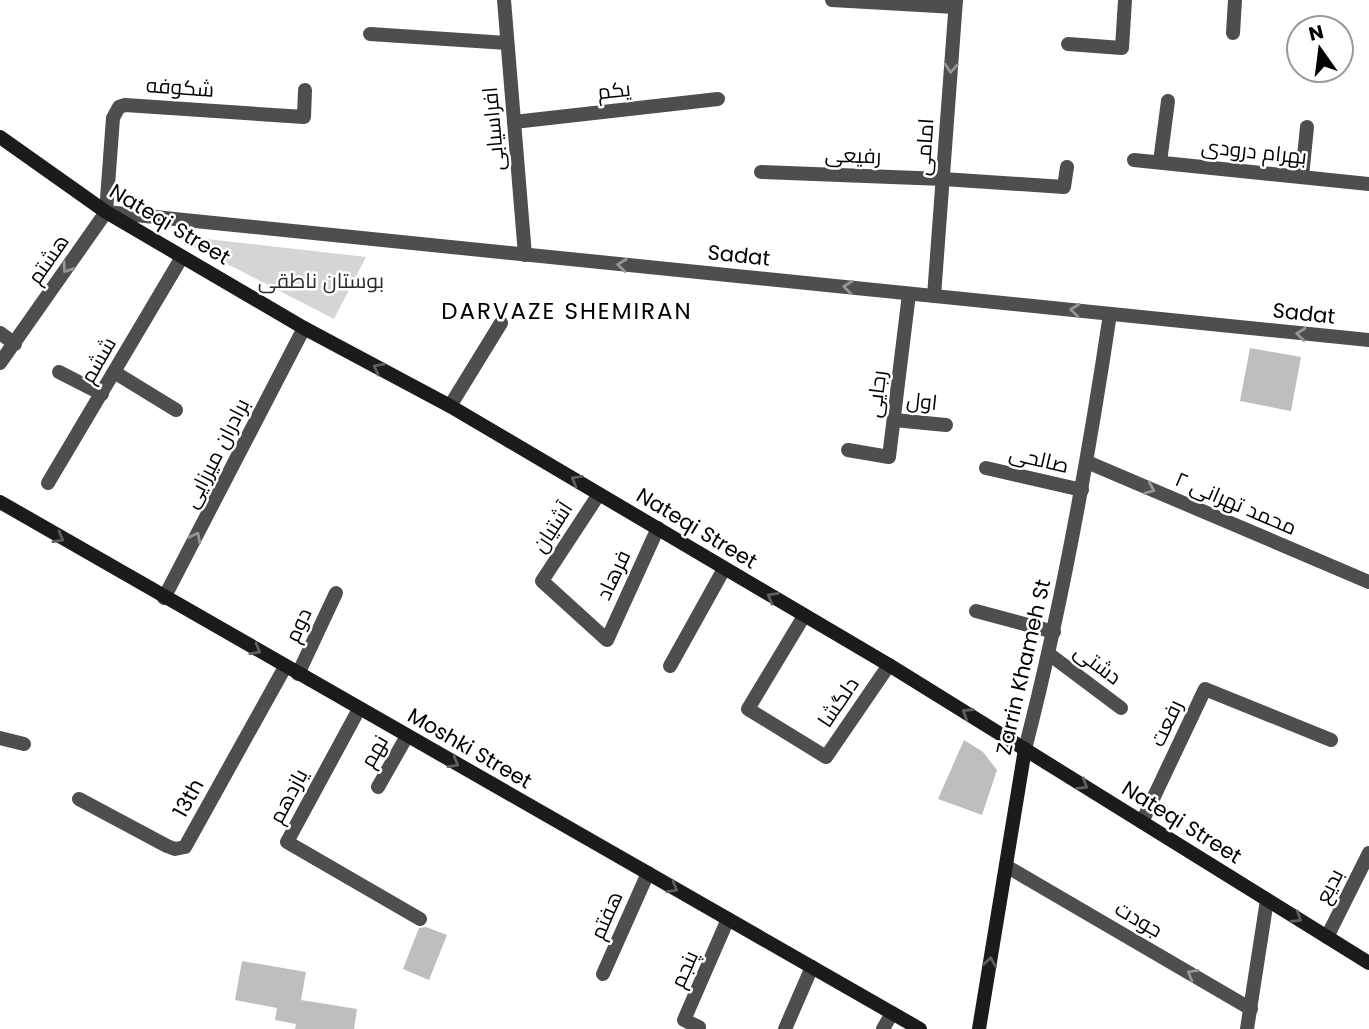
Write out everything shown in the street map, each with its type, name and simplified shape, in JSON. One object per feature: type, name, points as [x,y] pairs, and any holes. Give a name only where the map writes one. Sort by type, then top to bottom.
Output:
[{"type":"main road","name":"Nateqi Street","points":[[0,137],[106,212],[304,328],[450,406],[889,664],[1369,963]]},
{"type":"main road","name":"Moshki Street","points":[[0,502],[920,1029]]},
{"type":"main road","name":"Zarrin Khameh St","points":[[984,1027],[1025,749]]},
{"type":"street","name":"افراسیابی","points":[[504,0],[525,255]]},
{"type":"street","points":[[832,0],[955,4]]},
{"type":"street","points":[[1068,44],[1122,48],[1125,0]]},
{"type":"street","points":[[1233,33],[1235,0]]},
{"type":"street","name":"امامی","points":[[934,296],[955,4]]},
{"type":"street","points":[[370,34],[507,43]]},
{"type":"street","name":"شکوفه","points":[[106,212],[113,118],[119,107],[125,105],[304,117],[305,90]]},
{"type":"street","name":"یکم","points":[[514,122],[718,99]]},
{"type":"street","points":[[1160,162],[1168,101]]},
{"type":"street","points":[[1302,176],[1307,127]]},
{"type":"street","name":"بهرام درودی","points":[[1134,160],[1369,184]]},
{"type":"street","points":[[943,179],[1064,187],[1067,167]]},
{"type":"street","name":"رفیعی","points":[[761,173],[943,179]]},
{"type":"street","name":"Sadat","points":[[106,212],[1369,341]]},
{"type":"street","name":"هشتم","points":[[0,363],[106,212]]},
{"type":"street","name":"ششم","points":[[48,482],[182,257]]},
{"type":"street","name":"رجایی","points":[[848,450],[890,457],[909,293]]},
{"type":"street","name":"Zarrin Khameh St","points":[[1025,749],[1054,632],[1082,490],[1110,314]]},
{"type":"street","points":[[450,406],[501,323]]},
{"type":"street","name":"برادران میرزایی","points":[[164,598],[304,328]]},
{"type":"street","points":[[0,333],[15,344]]},
{"type":"street","points":[[59,372],[102,394]]},
{"type":"street","points":[[114,372],[176,410]]},
{"type":"street","name":"اول","points":[[894,420],[946,425]]},
{"type":"street","name":"محمد تهرانی ۲","points":[[1087,462],[1369,582]]},
{"type":"street","name":"صالحی","points":[[986,468],[1082,490]]},
{"type":"street","name":"آشتیان","points":[[599,494],[542,581],[607,640]]},
{"type":"street","name":"فرهاد","points":[[607,640],[658,528]]},
{"type":"street","points":[[670,666],[724,569]]},
{"type":"street","name":"دوم","points":[[292,670],[335,593]]},
{"type":"street","points":[[976,611],[1054,632]]},
{"type":"street","name":"دلگشا","points":[[804,615],[748,709],[826,757],[889,664]]},
{"type":"street","name":"دشتی","points":[[1049,654],[1121,708]]},
{"type":"street","name":"13th","points":[[79,799],[167,846],[175,849],[185,847],[292,670]]},
{"type":"street","name":"رفعت","points":[[1142,822],[1205,689],[1331,740]]},
{"type":"street","name":"یازدهم","points":[[359,709],[287,842],[420,919]]},
{"type":"street","name":"نهم","points":[[378,787],[407,736]]},
{"type":"street","points":[[0,738],[24,744]]},
{"type":"street","name":"بدیع","points":[[1327,937],[1369,853]]},
{"type":"street","name":"جودت","points":[[1006,866],[1251,1009]]},
{"type":"street","name":"هفتم","points":[[603,975],[648,873]]},
{"type":"street","points":[[1247,1029],[1267,900]]},
{"type":"street","name":"پنجم","points":[[699,1027],[684,1020],[728,919]]},
{"type":"street","points":[[785,1029],[812,967]]},
{"type":"street","points":[[883,1029],[892,1013]]},
{"type":"green space","name":"بوستان ناطقی","points":[[171,235],[366,257],[334,319]]},
{"type":"building","points":[[1250,348],[1301,357],[1291,411],[1240,401]]},
{"type":"building","points":[[964,740],[983,752],[997,770],[982,815],[938,799]]},
{"type":"building","points":[[426,927],[447,935],[429,980],[403,969],[419,928]]},
{"type":"building","points":[[242,961],[306,972],[301,1000],[357,1009],[354,1029],[295,1029],[296,1024],[275,1020],[277,1008],[235,1000]]},
{"type":"district","name":"DARVAZE SHEMIRAN","points":[[567,311]]}]
